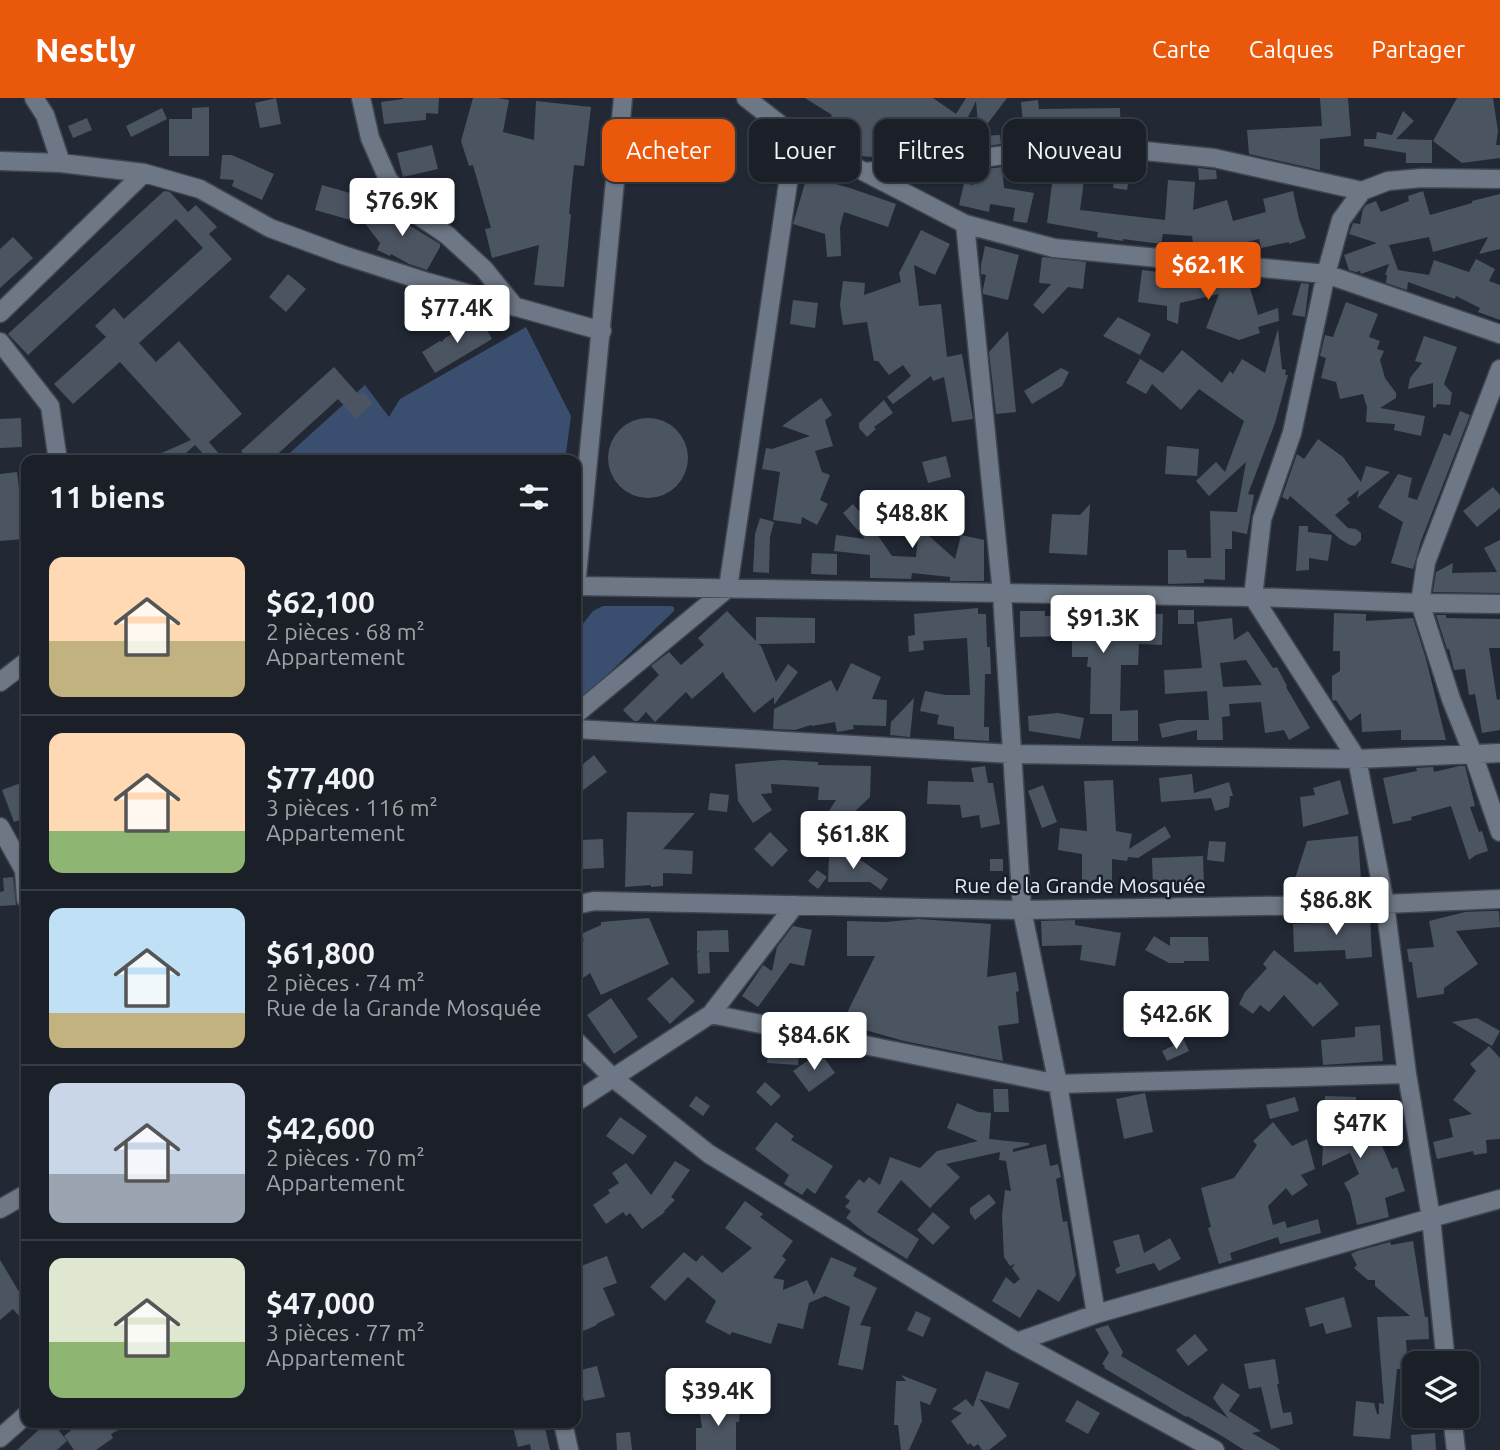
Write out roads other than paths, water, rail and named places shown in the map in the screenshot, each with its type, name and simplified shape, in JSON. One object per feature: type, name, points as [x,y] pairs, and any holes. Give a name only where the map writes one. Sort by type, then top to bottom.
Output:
[{"type":"street","points":[[34,98],[45,115],[61,163]]},
{"type":"street","points":[[361,98],[370,138],[388,179],[416,214],[466,252],[484,269],[515,307]]},
{"type":"street","points":[[581,537],[623,98]]},
{"type":"street","points":[[756,101],[776,119]]},
{"type":"street","points":[[866,172],[1047,150],[1146,151],[1214,158],[1362,191]]},
{"type":"street","points":[[0,162],[61,163],[144,173],[200,189],[270,228],[343,256],[602,331]]},
{"type":"street","points":[[860,169],[965,223],[1054,248],[1326,274],[1500,334]]},
{"type":"street","points":[[0,313],[144,173]]},
{"type":"street","points":[[1445,1351],[1431,1218],[1407,1074],[1385,904],[1357,759],[1253,597],[1262,519],[1292,433],[1326,274],[1341,220],[1362,191],[1388,181],[1422,178],[1500,179]]},
{"type":"street","points":[[581,710],[728,589],[788,182]]},
{"type":"street","points":[[965,223],[1002,593],[1022,910],[1058,1084],[1096,1314]]},
{"type":"street","points":[[0,342],[50,406],[57,455]]},
{"type":"street","points":[[1500,369],[1426,562],[1420,603],[1451,699],[1500,832]]},
{"type":"street","points":[[581,586],[1253,597],[1500,604]]},
{"type":"street","points":[[0,682],[21,666]]},
{"type":"street","points":[[581,729],[1012,754],[1357,759],[1500,753]]},
{"type":"street","points":[[0,827],[21,865]]},
{"type":"street","name":"Rue de la Grande Mosquée","points":[[581,904],[594,901],[1022,910],[1500,900]]},
{"type":"street","points":[[581,1099],[711,1014],[795,905]]},
{"type":"street","points":[[711,1014],[1058,1084],[1407,1074]]},
{"type":"street","points":[[581,1046],[613,1078],[709,1154],[1017,1342],[1214,1450]]},
{"type":"street","points":[[0,1209],[21,1197]]},
{"type":"street","points":[[1017,1342],[1096,1314],[1500,1199]]},
{"type":"street","points":[[0,1438],[21,1419]]},
{"type":"street","points":[[564,1428],[569,1450]]},
{"type":"street","points":[[1453,1428],[1456,1450]]}]
